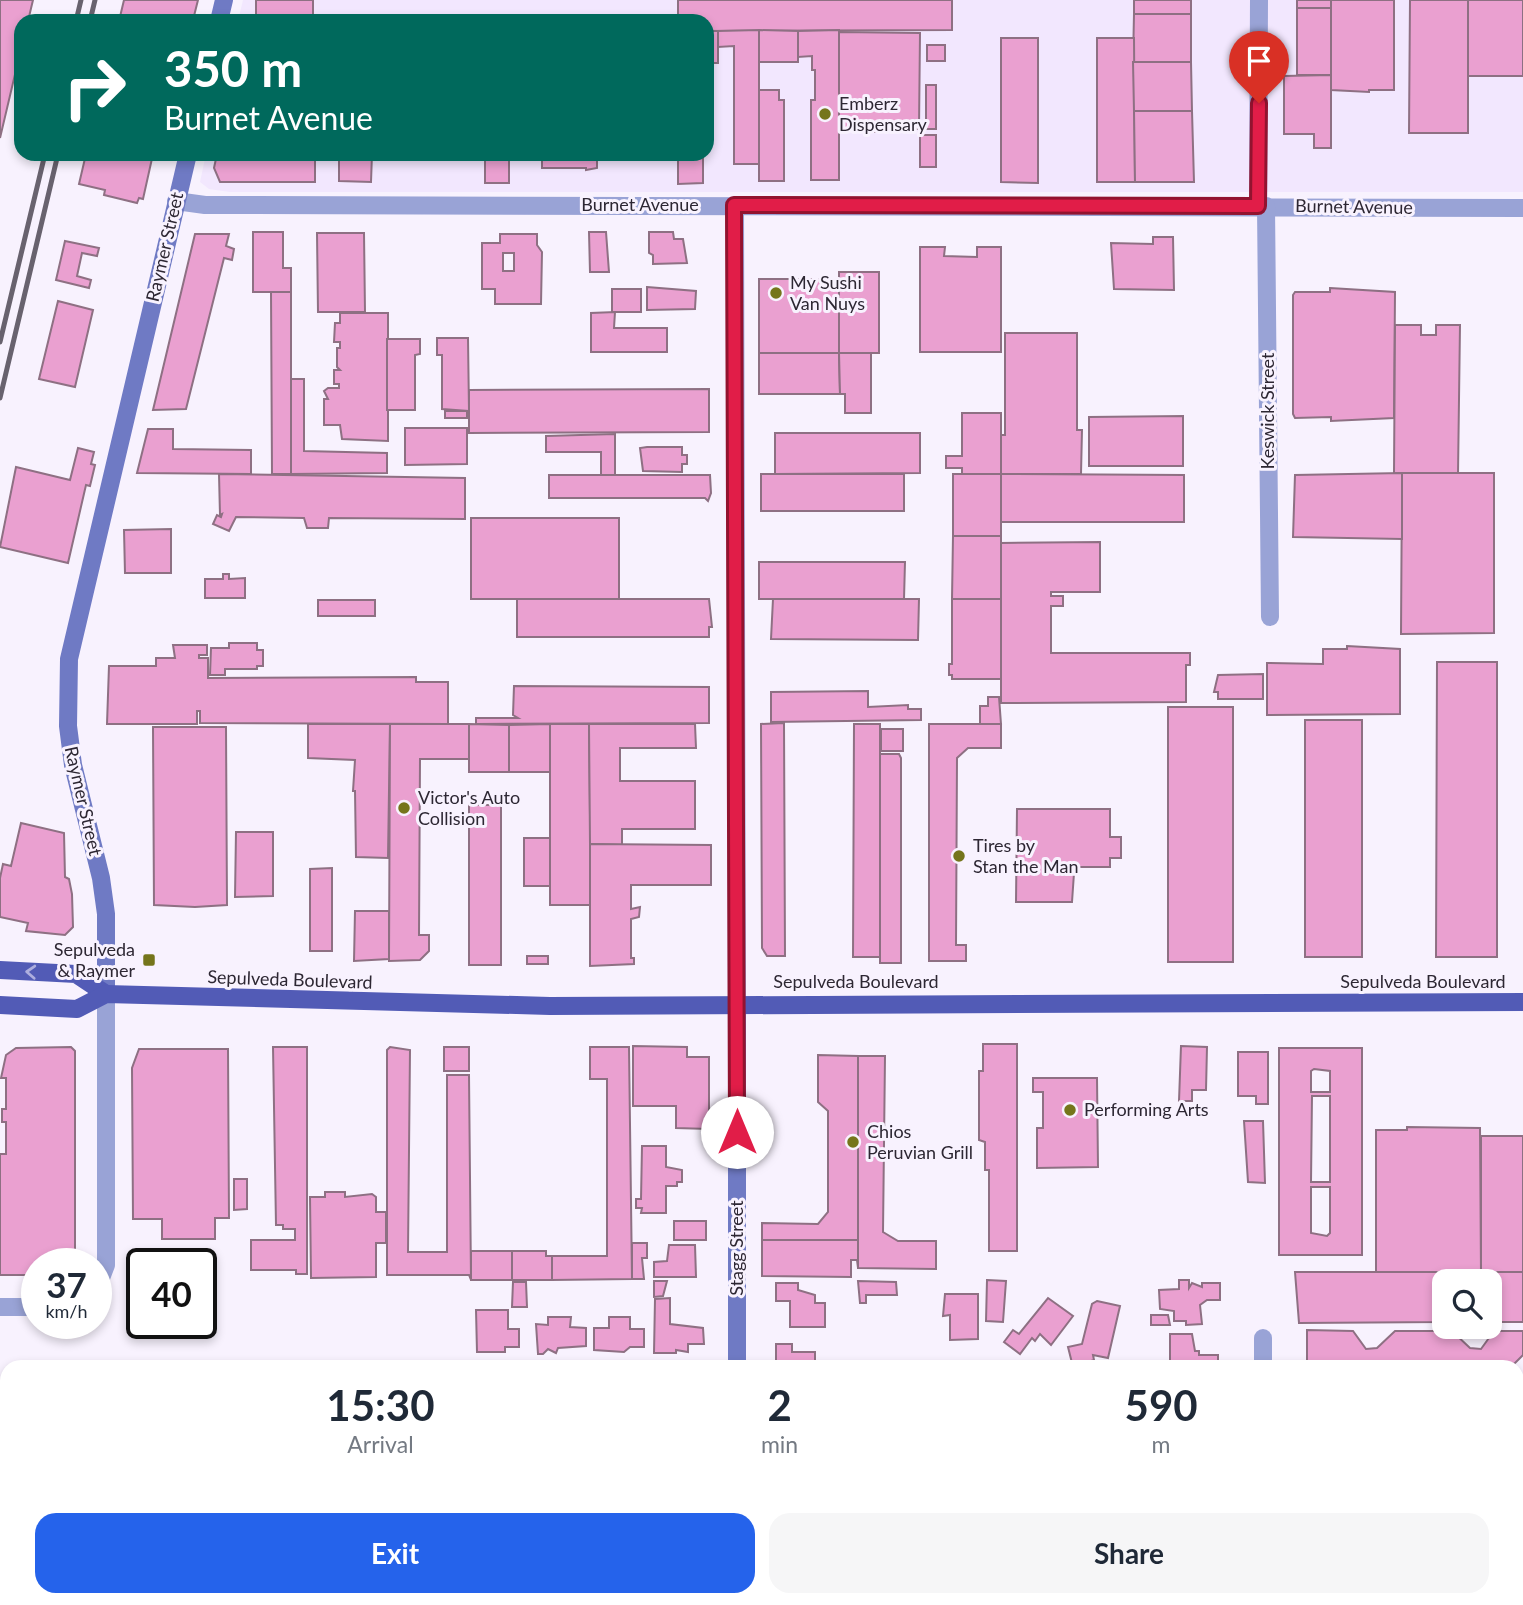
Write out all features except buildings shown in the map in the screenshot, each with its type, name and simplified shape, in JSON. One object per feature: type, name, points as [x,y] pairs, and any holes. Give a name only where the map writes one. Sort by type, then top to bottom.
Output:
[{"type":"main road","points":[[0,970],[76,974],[106,994]]},
{"type":"main road","name":"Sepulveda Boulevard","points":[[0,1005],[77,1009],[106,994],[445,1005],[1523,1002]]},
{"type":"street","name":"Keswick Street","points":[[1259,0],[1269,617]]},
{"type":"street","name":"Raymer Street","points":[[106,1248],[106,914],[71,752],[69,659],[185,161]]},
{"type":"street","name":"Burnet Avenue","points":[[176,201],[205,205],[1523,208]]},
{"type":"street","name":"Stagg Street","points":[[734,205],[737,1360]]},
{"type":"street","points":[[0,1307],[21,1307]]},
{"type":"street","points":[[1263,1338],[1263,1360]]},
{"type":"shaded area","points":[[243,0],[1523,0],[1523,192],[230,192],[209,189],[200,182],[204,161],[714,161],[714,14],[240,14]]},
{"type":"railway","points":[[78,14],[81,0]]},
{"type":"railway","points":[[92,14],[95,0]]},
{"type":"railway","points":[[0,342],[43,161]]},
{"type":"railway","points":[[0,398],[56,161]]},
{"type":"place","name":"Emberz Dispensary","points":[[825,114]]},
{"type":"place","name":"My Sushi Van Nuys","points":[[776,293]]},
{"type":"place","name":"Victor's Auto Collision","points":[[404,808]]},
{"type":"place","name":"Tires by Stan the Man","points":[[959,856]]},
{"type":"place","name":"Sepulveda & Raymer","points":[[149,960]]},
{"type":"place","name":"Performing Arts","points":[[1070,1110]]},
{"type":"place","name":"Chios Peruvian Grill","points":[[853,1142]]},
{"type":"route","points":[[737,1132],[734,205],[1258,206],[1259,103]]}]
